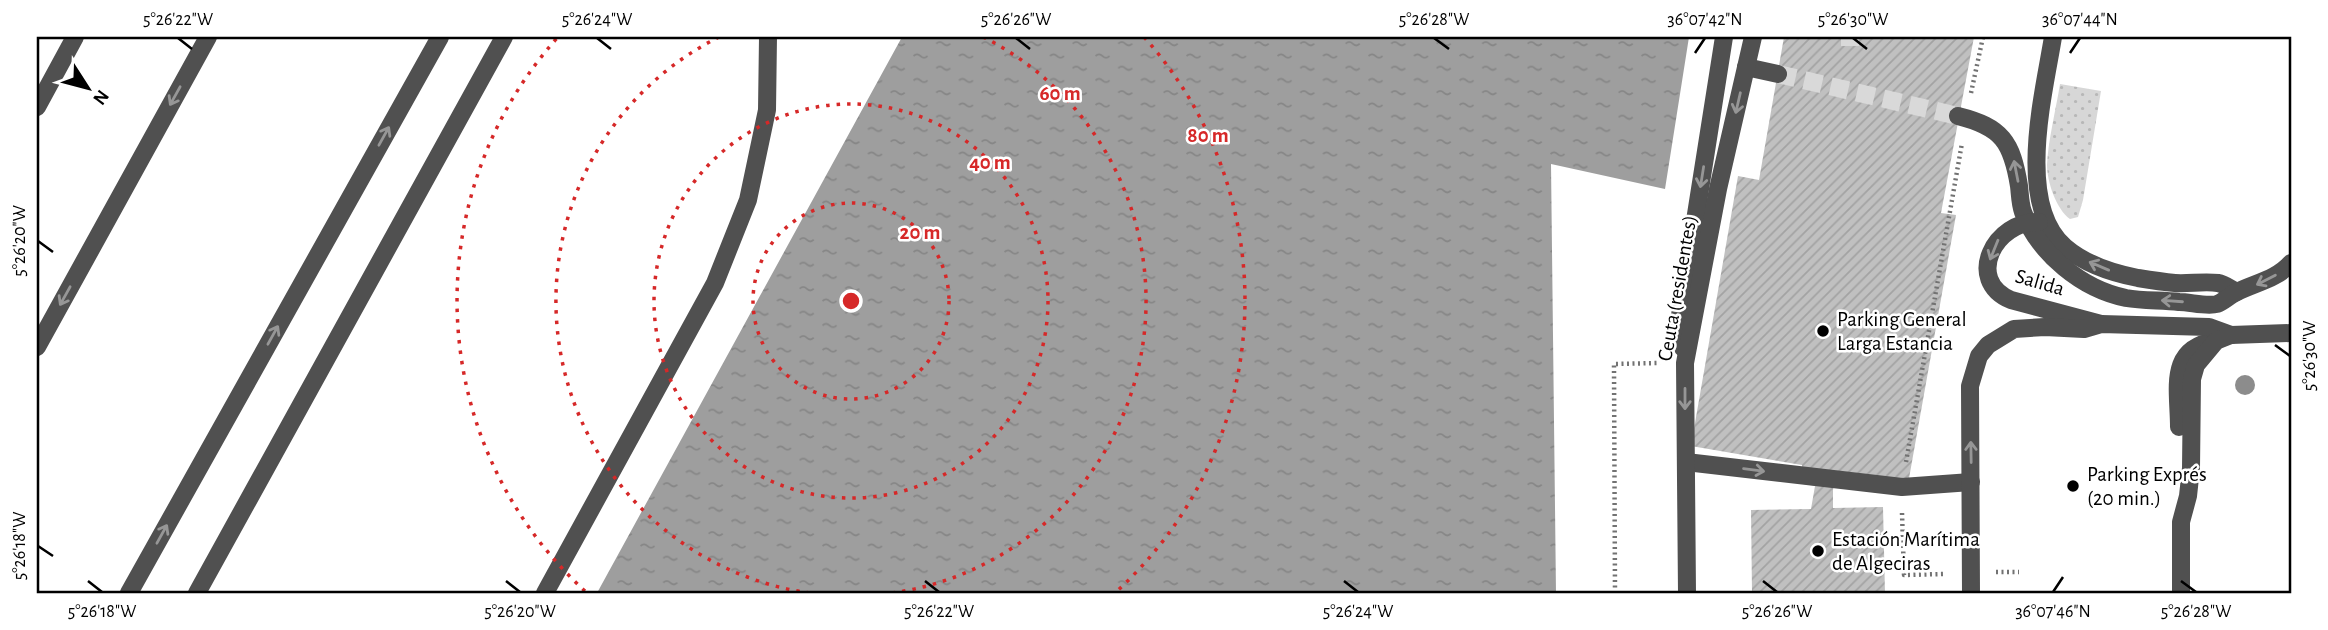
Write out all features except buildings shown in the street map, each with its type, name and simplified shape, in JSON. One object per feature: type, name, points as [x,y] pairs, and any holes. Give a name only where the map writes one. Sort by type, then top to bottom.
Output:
[{"type":"street","points":[[37,107],[75,37]]},
{"type":"street","points":[[37,347],[208,37]]},
{"type":"street","points":[[129,593],[440,37]]},
{"type":"street","points":[[197,593],[504,37]]},
{"type":"street","points":[[545,593],[720,272],[748,200],[767,110],[768,37]]},
{"type":"street","points":[[1685,363],[1679,322],[1724,37]]},
{"type":"street","name":"Ceuta (residentes)","points":[[1687,593],[1685,363],[1718,189],[1753,37]]},
{"type":"street","points":[[2053,37],[2036,139],[2037,174],[2044,211],[2063,246],[2080,258],[2106,270],[2137,278],[2175,283],[2219,283],[2237,292]]},
{"type":"street","points":[[1746,67],[1778,74]]},
{"type":"street","points":[[1962,117],[1994,130],[2005,141],[2013,154],[2022,208],[2031,230],[2046,250],[2069,271],[2095,287],[2126,298],[2216,304],[2237,292],[2264,282],[2291,263]]},
{"type":"street","points":[[2027,222],[2049,224]]},
{"type":"street","name":"Salida","points":[[2027,222],[2011,228],[1999,238],[1990,254],[1988,272],[1992,287],[2001,296],[2011,300],[2101,324]]},
{"type":"street","points":[[1971,593],[1970,386],[1979,356],[1988,345],[2014,329],[2084,329],[2101,324],[2209,327],[2224,338]]},
{"type":"street","points":[[2181,593],[2181,522],[2188,496],[2191,468],[2192,379],[2196,365],[2224,338],[2291,333]]},
{"type":"street","points":[[1686,462],[1902,487],[1971,482]]},
{"type":"path","points":[[1983,37],[1962,117],[1902,487],[1904,575],[2020,572]]},
{"type":"path","points":[[1615,593],[1614,364],[1685,363]]},
{"type":"shaded area","points":[[2060,84],[2101,91],[2083,200],[2078,217],[2070,219],[2057,202],[2047,172]]},
{"type":"water","points":[[902,37],[1689,37],[1665,189],[1551,164],[1556,593],[597,593]]},
{"type":"tunnel","points":[[1841,37],[1861,37]]},
{"type":"tunnel","points":[[1778,74],[1958,116]]},
{"type":"place","name":"Parking General Larga Estancia","points":[[1823,331]]},
{"type":"place","name":"Parking Exprés (20 min.)","points":[[2073,486]]},
{"type":"place","name":"Estación Marítima de Algeciras","points":[[1818,551]]}]
